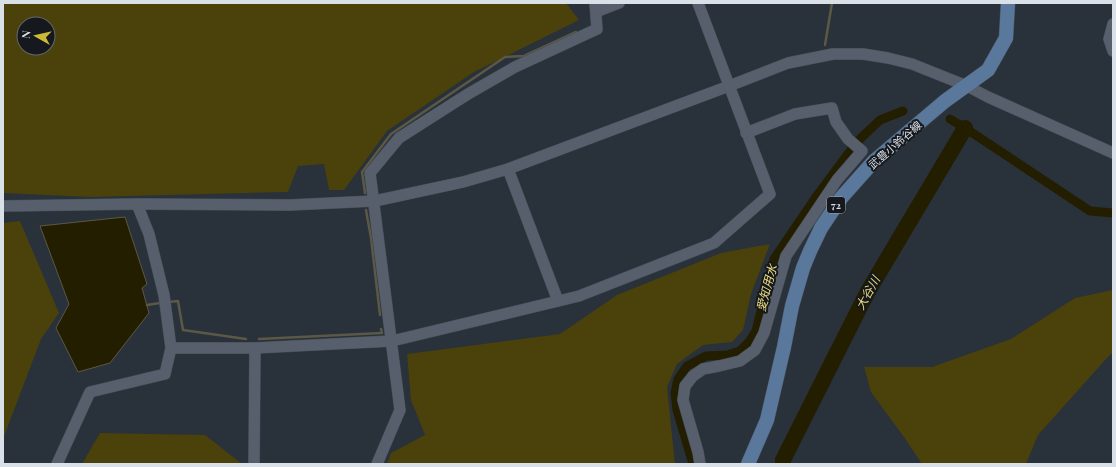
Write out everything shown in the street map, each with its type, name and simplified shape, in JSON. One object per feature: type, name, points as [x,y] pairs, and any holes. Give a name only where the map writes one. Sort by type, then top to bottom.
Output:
[{"type":"main road","name":"武豊小鈴谷線","points":[[748,464],[767,420],[792,306],[801,275],[821,228],[841,198],[874,161],[945,101],[988,70],[1006,38],[1008,3]]},
{"type":"street","points":[[377,464],[400,410],[370,173],[399,138],[468,94],[515,67],[597,29],[595,7],[619,3]]},
{"type":"street","points":[[171,348],[255,348],[392,341],[580,296],[714,243],[770,194],[698,3]]},
{"type":"street","points":[[1113,24],[1109,39],[1113,51]]},
{"type":"street","points":[[3,206],[137,204],[290,205],[374,201],[463,182],[508,168],[788,63],[832,54],[863,54],[912,64],[967,86],[988,97],[1113,153]]},
{"type":"street","points":[[700,464],[683,400],[685,386],[692,376],[703,369],[740,361],[755,350],[764,333],[786,256],[837,180],[862,151],[850,141],[836,122],[832,108],[795,114],[746,133]]},
{"type":"street","points":[[508,168],[558,301]]},
{"type":"street","points":[[57,464],[90,392],[165,374],[171,348],[162,288],[149,234],[137,204]]},
{"type":"street","points":[[254,464],[255,348]]},
{"type":"shaded area","points":[[3,3],[566,3],[579,20],[474,72],[387,131],[344,190],[329,190],[324,164],[298,166],[288,192],[90,197],[3,193]]},
{"type":"shaded area","points":[[125,217],[147,284],[142,288],[149,313],[110,363],[78,372],[56,328],[69,304],[40,226]]},
{"type":"shaded area","points":[[20,221],[59,313],[41,339],[3,439],[3,223]]},
{"type":"shaded area","points":[[770,244],[751,294],[743,330],[732,342],[703,345],[677,364],[667,387],[675,464],[387,464],[391,453],[425,435],[411,400],[407,354],[560,334],[617,295],[721,253]]},
{"type":"shaded area","points":[[1113,290],[1113,352],[1038,435],[1026,464],[922,464],[871,392],[864,367],[932,367],[1011,339],[1075,298]]},
{"type":"shaded area","points":[[100,433],[205,435],[242,464],[82,464]]},
{"type":"waterway","points":[[825,45],[832,3]]},
{"type":"waterway","points":[[365,193],[362,172],[391,134],[505,57],[524,56],[576,32]]},
{"type":"waterway","name":"愛知用水","points":[[693,464],[677,410],[675,393],[678,379],[687,366],[706,356],[727,355],[740,351],[749,342],[756,331],[774,259],[816,197],[861,138],[880,120],[903,111]]},
{"type":"waterway","name":"愛知用水","points":[[950,119],[1090,211],[1113,213]]},
{"type":"waterway","name":"大谷川","points":[[783,464],[783,460],[867,293],[965,128]]},
{"type":"waterway","points":[[366,210],[371,238],[380,315]]},
{"type":"waterway","points":[[169,302],[178,301],[183,330],[246,339]]},
{"type":"waterway","points":[[147,305],[160,303]]},
{"type":"waterway","points":[[259,339],[382,333],[381,329]]}]
